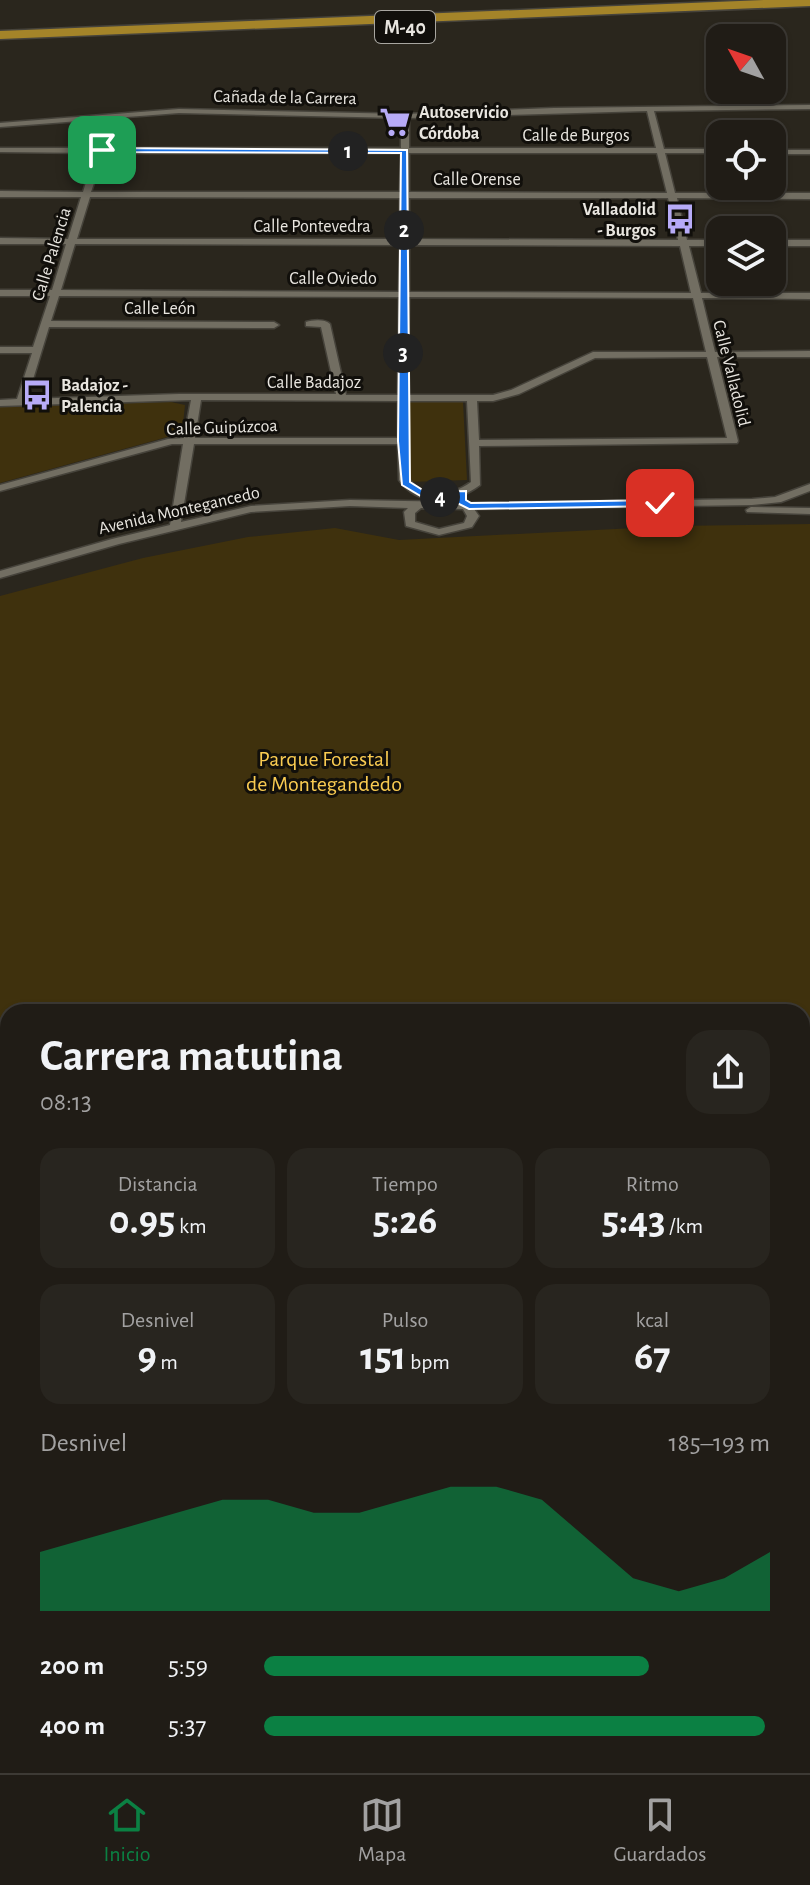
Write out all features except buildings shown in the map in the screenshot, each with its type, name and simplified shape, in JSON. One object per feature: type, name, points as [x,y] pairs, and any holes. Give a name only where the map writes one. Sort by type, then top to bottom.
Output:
[{"type":"highway","name":"M-40","points":[[0,34],[810,2]]},
{"type":"highway","name":"M-40","points":[[0,43],[810,10]]},
{"type":"street","name":"Cañada de la Carrera","points":[[0,125],[192,111],[405,116],[810,107]]},
{"type":"street","name":"Calle Valladolid","points":[[475,443],[733,441],[650,109]]},
{"type":"street","name":"Calle Palencia","points":[[21,402],[111,116]]},
{"type":"street","points":[[405,116],[403,478],[416,504],[408,521],[414,528],[439,532],[463,529],[472,521],[471,509],[461,501],[463,493]]},
{"type":"street","name":"Calle de Burgos","points":[[0,150],[706,151]]},
{"type":"street","points":[[786,152],[810,152]]},
{"type":"street","name":"Calle Orense","points":[[0,194],[810,196]]},
{"type":"street","name":"Calle Pontevedra","points":[[0,241],[706,243]]},
{"type":"street","points":[[786,243],[810,243]]},
{"type":"street","name":"Calle Oviedo","points":[[0,293],[810,296]]},
{"type":"street","name":"Calle León","points":[[46,324],[274,325]]},
{"type":"street","points":[[309,324],[325,324],[342,398]]},
{"type":"street","points":[[0,350],[37,350]]},
{"type":"street","name":"Calle Badajoz","points":[[0,403],[196,398],[472,398],[515,392],[593,355],[810,354]]},
{"type":"street","points":[[175,526],[196,398]]},
{"type":"street","points":[[416,504],[463,493],[477,480],[472,398]]},
{"type":"street","name":"Calle Guipúzcoa","points":[[0,488],[172,441],[402,441]]},
{"type":"street","name":"Avenida Montegancedo","points":[[471,509],[752,502],[789,497],[810,487]]},
{"type":"street","points":[[789,497],[790,510]]},
{"type":"street","name":"Avenida Montegancedo","points":[[0,583],[220,522],[416,504]]},
{"type":"street","name":"Avenida Montegancedo","points":[[0,575],[175,526],[251,509],[301,505],[810,511]]},
{"type":"green space","points":[[171,402],[185,405],[182,433],[0,483],[0,407]]},
{"type":"green space","points":[[409,402],[463,402],[467,480],[409,482]]},
{"type":"green space","name":"Parque Forestal de Montegandedo","points":[[810,524],[810,1004],[0,1004],[0,596],[143,558],[248,537],[335,528],[399,540],[674,526]]},
{"type":"place","name":"Autoservicio Córdoba","points":[[395,122]]},
{"type":"place","name":"Valladolid - Burgos","points":[[680,219]]},
{"type":"place","name":"Badajoz - Palencia","points":[[37,395]]},
{"type":"route","points":[[102,150],[404,151],[402,441],[405,483],[410,489],[424,495],[445,497],[463,493],[461,501],[469,506],[660,503]]}]
